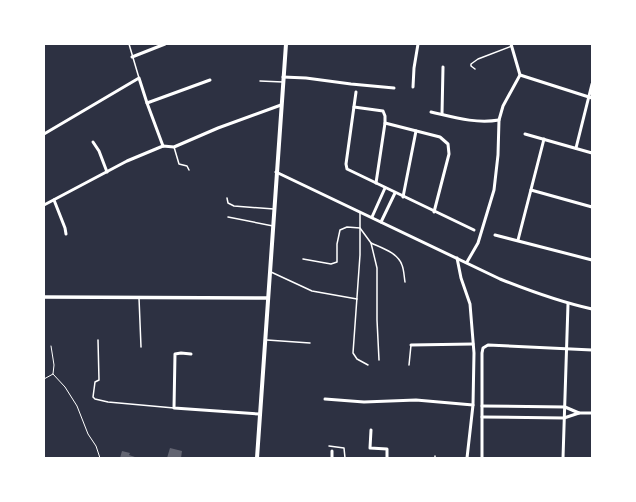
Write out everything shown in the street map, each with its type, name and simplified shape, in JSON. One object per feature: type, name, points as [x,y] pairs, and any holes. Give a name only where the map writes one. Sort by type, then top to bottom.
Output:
[{"type":"main road","points":[[257,458],[272,226],[286,44]]},
{"type":"street","points":[[132,57],[165,44]]},
{"type":"street","points":[[412,87],[418,44]]},
{"type":"street","points":[[467,262],[478,243],[494,190],[498,155],[498,120],[503,106],[520,75],[512,45]]},
{"type":"street","points":[[442,114],[443,67]]},
{"type":"street","points":[[520,75],[590,97]]},
{"type":"street","points":[[44,134],[139,78],[163,146]]},
{"type":"street","points":[[283,80],[306,78],[394,88]]},
{"type":"street","points":[[147,103],[210,80]]},
{"type":"street","points":[[576,148],[590,97],[592,84]]},
{"type":"street","points":[[356,92],[346,168],[403,197],[474,230]]},
{"type":"street","points":[[44,205],[127,161],[163,146],[174,147],[218,128],[281,105]]},
{"type":"street","points":[[354,107],[383,111],[385,116],[376,183]]},
{"type":"street","points":[[431,112],[473,121],[485,122],[498,120]]},
{"type":"street","points":[[385,123],[440,137],[448,144],[449,154],[434,212]]},
{"type":"street","points":[[403,197],[416,131]]},
{"type":"street","points":[[526,134],[592,152]]},
{"type":"street","points":[[518,240],[544,139]]},
{"type":"street","points":[[93,142],[99,151],[107,172]]},
{"type":"street","points":[[276,172],[500,279],[534,293],[568,304],[592,309]]},
{"type":"street","points":[[372,217],[385,188]]},
{"type":"street","points":[[531,190],[592,208]]},
{"type":"street","points":[[381,222],[395,193]]},
{"type":"street","points":[[54,200],[66,234]]},
{"type":"street","points":[[495,235],[592,260]]},
{"type":"street","points":[[457,258],[461,278],[470,304],[473,344],[473,405],[468,458]]},
{"type":"street","points":[[44,297],[268,298]]},
{"type":"street","points":[[563,458],[568,304]]},
{"type":"street","points":[[410,345],[473,344]]},
{"type":"street","points":[[482,458],[483,348],[488,345],[592,350]]},
{"type":"street","points":[[191,354],[175,354],[174,408],[260,414]]},
{"type":"street","points":[[325,399],[364,402],[416,400],[473,405]]},
{"type":"street","points":[[482,406],[565,407],[579,413]]},
{"type":"street","points":[[482,417],[564,418],[579,413],[592,413]]},
{"type":"street","points":[[371,430],[370,448],[387,449],[387,458]]},
{"type":"street","points":[[332,451],[332,458]]},
{"type":"lane","points":[[129,44],[139,78]]},
{"type":"lane","points":[[475,69],[471,66],[471,64],[478,59],[512,45]]},
{"type":"lane","points":[[260,81],[283,80]]},
{"type":"lane","points":[[174,147],[180,164],[187,166],[189,170]]},
{"type":"lane","points":[[227,198],[228,203],[234,206],[274,209]]},
{"type":"lane","points":[[360,212],[357,299],[353,353],[357,360],[368,365]]},
{"type":"lane","points":[[228,217],[272,226]]},
{"type":"lane","points":[[303,259],[331,264],[337,262],[337,244],[340,230],[347,227],[360,228],[371,243],[377,268],[379,360]]},
{"type":"lane","points":[[371,243],[395,255],[402,264],[404,282]]},
{"type":"lane","points":[[269,272],[312,291],[357,299]]},
{"type":"lane","points":[[139,298],[141,347]]},
{"type":"lane","points":[[98,340],[99,380],[95,382],[94,399],[108,402],[174,408]]},
{"type":"lane","points":[[265,340],[310,343]]},
{"type":"lane","points":[[410,345],[410,365]]},
{"type":"lane","points":[[329,446],[344,448],[345,458]]},
{"type":"path","points":[[51,346],[54,360],[53,374],[66,387],[77,406],[88,434],[96,446],[100,458]]},
{"type":"path","points":[[44,379],[53,374]]},
{"type":"building","points":[[170,448],[182,451],[181,458],[167,458]]},
{"type":"building","points":[[122,451],[130,453],[129,455],[138,458],[120,458]]}]
